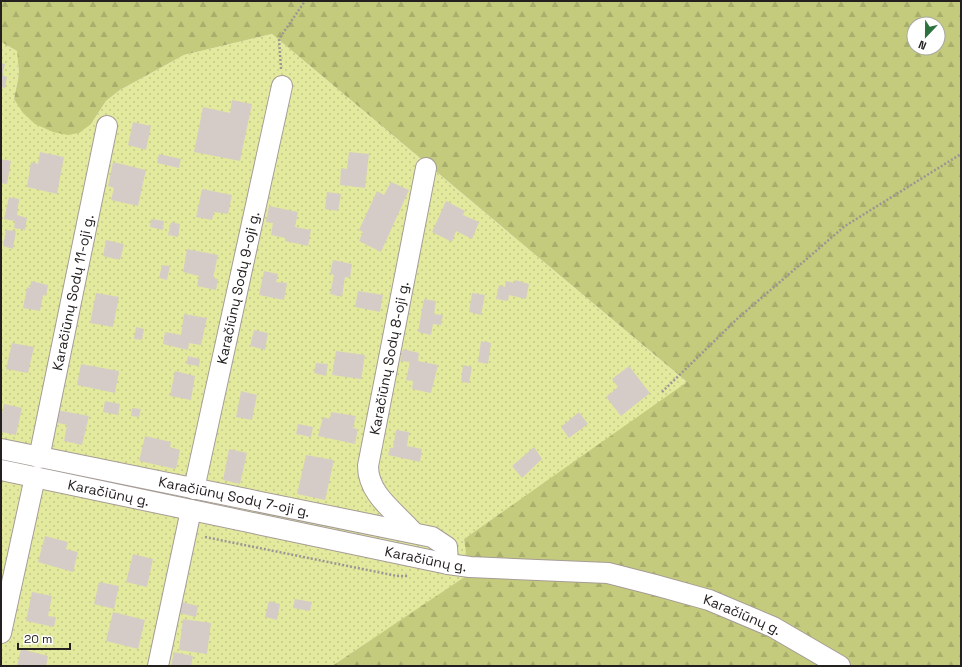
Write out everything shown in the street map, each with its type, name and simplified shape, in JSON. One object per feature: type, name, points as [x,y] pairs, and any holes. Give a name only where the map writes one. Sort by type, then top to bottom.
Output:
[{"type":"street","name":"Karačiūnų Sodų 9-oji g.","points":[[194,490],[282,86]]},
{"type":"street","name":"Karačiūnų Sodų 11-oji g.","points":[[39,458],[107,126]]},
{"type":"street","name":"Karačiūnų Sodų 8-oji g.","points":[[413,532],[378,496],[368,478],[368,466],[426,168]]},
{"type":"street","name":"Karačiūnų Sodų 7-oji g.","points":[[1,449],[194,490],[413,532],[432,537],[447,547],[449,553],[448,564]]},
{"type":"street","name":"Karačiūnų g.","points":[[1,470],[448,564],[470,567],[608,573],[709,600],[774,627],[840,666]]},
{"type":"street","points":[[1,633],[35,477]]},
{"type":"street","points":[[158,666],[192,510]]},
{"type":"path","points":[[282,86],[279,39],[305,1]]},
{"type":"path","points":[[662,392],[738,318],[845,226],[961,154]]},
{"type":"path","points":[[186,533],[280,553]]},
{"type":"green space","points":[[1,1],[961,1],[961,666],[332,666],[469,574],[464,539],[687,382],[272,34],[184,55],[120,90],[106,101],[91,124],[79,133],[68,135],[53,132],[35,124],[23,113],[14,99],[19,74],[17,51],[1,42]]},
{"type":"green space","points":[[272,34],[688,383],[464,539],[470,574],[332,666],[1,666],[1,42],[17,51],[19,74],[14,99],[91,124],[106,101],[120,90],[184,55]]},
{"type":"building","points":[[1,63],[5,64],[2,75],[7,77],[5,88],[1,87]]},
{"type":"building","points":[[232,100],[252,104],[240,161],[194,152],[203,107],[230,113]]},
{"type":"building","points":[[133,122],[151,126],[146,150],[128,145]]},
{"type":"building","points":[[40,152],[64,157],[57,194],[27,187],[31,162],[38,164]]},
{"type":"building","points":[[349,152],[369,154],[365,188],[340,185],[341,168],[347,169]]},
{"type":"building","points":[[159,154],[181,159],[179,168],[157,163]]},
{"type":"building","points":[[1,159],[11,161],[7,184],[1,183]]},
{"type":"building","points":[[113,162],[146,170],[138,206],[111,200],[114,188],[108,186]]},
{"type":"building","points":[[391,182],[409,190],[381,252],[359,241],[363,232],[359,230],[377,191],[384,195]]},
{"type":"building","points":[[202,189],[232,195],[228,214],[214,212],[212,220],[196,217]]},
{"type":"building","points":[[327,192],[341,194],[338,211],[325,209]]},
{"type":"building","points":[[9,197],[19,199],[17,215],[27,218],[25,230],[14,228],[15,221],[4,219]]},
{"type":"building","points":[[446,201],[465,211],[463,215],[479,222],[472,239],[456,231],[452,242],[432,232]]},
{"type":"building","points":[[269,206],[298,212],[295,227],[311,230],[308,246],[285,241],[285,238],[271,235],[273,223],[266,222]]},
{"type":"building","points":[[151,219],[164,221],[163,230],[150,227]]},
{"type":"building","points":[[171,222],[180,224],[178,237],[168,235]]},
{"type":"building","points":[[6,230],[16,231],[13,249],[3,246]]},
{"type":"building","points":[[106,240],[124,244],[120,260],[103,256]]},
{"type":"building","points":[[187,249],[218,255],[213,278],[218,279],[216,290],[197,286],[199,276],[183,272]]},
{"type":"building","points":[[333,260],[352,264],[350,278],[345,277],[342,297],[330,294],[334,275],[330,274]]},
{"type":"building","points":[[162,265],[170,266],[167,280],[159,278]]},
{"type":"building","points":[[264,271],[278,274],[276,282],[287,283],[284,300],[259,295]]},
{"type":"building","points":[[515,280],[529,284],[526,299],[509,295],[508,301],[496,299],[499,285],[505,287],[506,281],[514,283]]},
{"type":"building","points":[[31,281],[48,285],[46,296],[43,295],[40,311],[23,308],[27,287],[30,288]]},
{"type":"building","points":[[358,291],[383,295],[380,312],[355,307]]},
{"type":"building","points":[[96,293],[119,297],[113,327],[90,323]]},
{"type":"building","points":[[472,293],[485,295],[481,315],[469,312]]},
{"type":"building","points":[[424,299],[436,301],[434,314],[443,315],[441,325],[433,324],[431,335],[418,332]]},
{"type":"building","points":[[184,314],[207,318],[201,345],[189,343],[188,350],[163,344],[165,332],[181,335]]},
{"type":"building","points":[[136,327],[144,329],[142,340],[134,339]]},
{"type":"building","points":[[254,330],[268,333],[265,350],[250,346]]},
{"type":"building","points":[[481,341],[491,343],[488,364],[478,362]]},
{"type":"building","points":[[12,343],[34,347],[28,373],[6,369]]},
{"type":"building","points":[[403,349],[419,353],[418,361],[438,365],[431,393],[412,389],[413,381],[406,380],[410,362],[400,361]]},
{"type":"building","points":[[336,351],[365,355],[361,379],[332,375]]},
{"type":"building","points":[[188,356],[200,359],[199,366],[186,364]]},
{"type":"building","points":[[316,363],[328,364],[326,376],[314,373]]},
{"type":"building","points":[[81,364],[119,371],[115,393],[77,385]]},
{"type":"building","points":[[463,365],[472,367],[469,383],[461,382]]},
{"type":"building","points":[[629,366],[650,393],[621,416],[606,397],[618,387],[612,379]]},
{"type":"building","points":[[175,371],[195,376],[191,400],[170,396]]},
{"type":"building","points":[[241,391],[257,395],[252,420],[236,417]]},
{"type":"building","points":[[105,401],[120,404],[118,415],[103,412]]},
{"type":"building","points":[[4,404],[22,408],[16,435],[1,432],[1,418]]},
{"type":"building","points":[[132,408],[141,409],[139,417],[131,416]]},
{"type":"building","points":[[57,410],[89,416],[82,445],[64,441],[67,425],[54,422]]},
{"type":"building","points":[[331,412],[356,416],[353,428],[358,429],[355,444],[318,436],[323,417],[330,419]]},
{"type":"building","points":[[579,412],[588,424],[569,438],[561,427]]},
{"type":"building","points":[[298,424],[313,427],[311,437],[296,434]]},
{"type":"building","points":[[396,430],[409,432],[407,446],[422,449],[420,462],[388,455],[390,448],[393,448]]},
{"type":"building","points":[[145,436],[171,442],[170,447],[180,450],[176,469],[139,461]]},
{"type":"building","points":[[534,447],[542,459],[522,478],[512,466]]},
{"type":"building","points":[[229,449],[247,453],[240,484],[223,480]]},
{"type":"building","points":[[306,455],[334,460],[325,500],[297,494]]},
{"type":"building","points":[[45,536],[68,542],[66,549],[78,552],[73,572],[38,562]]},
{"type":"building","points":[[133,554],[153,559],[147,587],[126,582]]},
{"type":"building","points":[[99,582],[119,586],[114,609],[94,604]]},
{"type":"building","points":[[32,592],[52,596],[48,616],[56,617],[54,627],[26,621]]},
{"type":"building","points":[[295,599],[312,602],[310,611],[293,608]]},
{"type":"building","points":[[269,601],[280,604],[277,620],[265,617]]},
{"type":"building","points":[[182,602],[198,606],[196,617],[179,613]]},
{"type":"building","points":[[113,612],[145,620],[138,649],[106,641]]},
{"type":"building","points":[[183,619],[211,623],[207,654],[179,650]]},
{"type":"building","points":[[21,649],[48,656],[46,666],[17,666]]},
{"type":"building","points":[[174,652],[193,656],[191,666],[171,666]]}]
